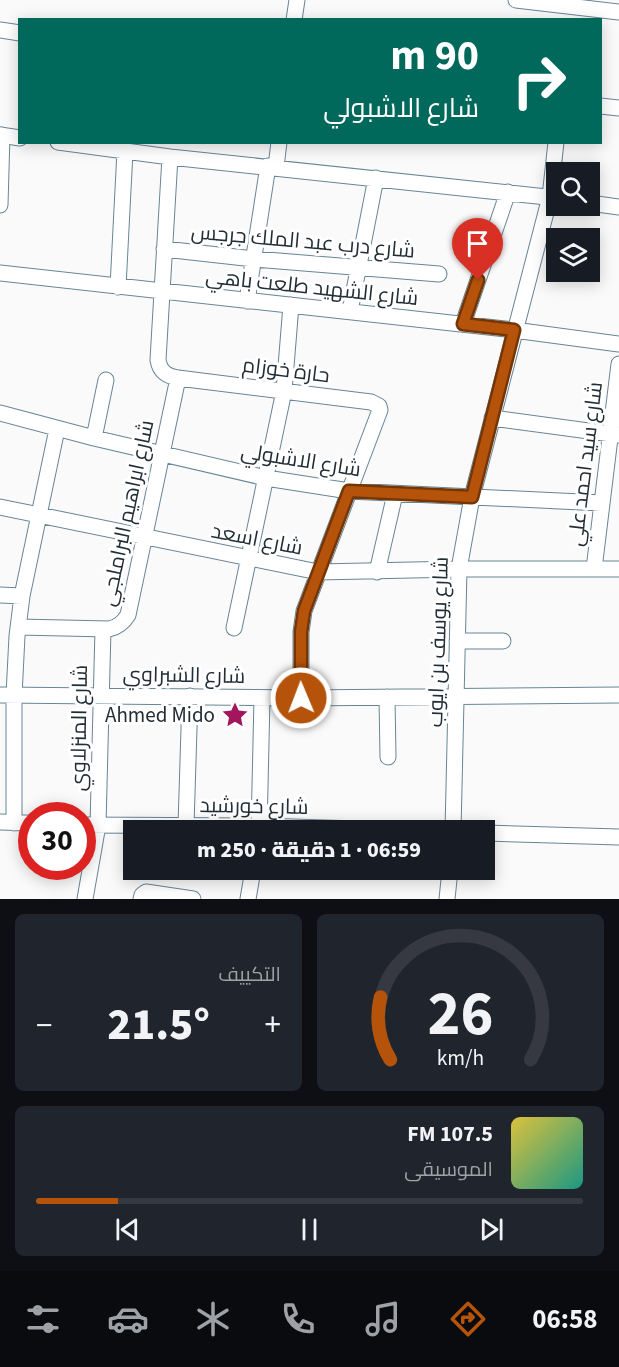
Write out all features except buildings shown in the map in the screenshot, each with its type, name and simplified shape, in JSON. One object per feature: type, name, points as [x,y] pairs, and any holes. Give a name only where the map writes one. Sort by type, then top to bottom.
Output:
[{"type":"street","points":[[294,18],[297,0]]},
{"type":"street","points":[[516,0],[572,9],[619,12]]},
{"type":"street","points":[[0,30],[18,33]]},
{"type":"street","points":[[602,106],[619,108]]},
{"type":"street","points":[[0,205],[1,135],[18,138]]},
{"type":"street","points":[[83,144],[170,157],[546,196]]},
{"type":"street","points":[[247,301],[272,166],[278,144]]},
{"type":"street","name":"شارع يوسف بن ايوب","points":[[555,162],[556,144]]},
{"type":"street","points":[[118,287],[125,151]]},
{"type":"street","points":[[170,157],[161,292],[160,367],[164,373],[178,378]]},
{"type":"street","points":[[350,311],[376,178]]},
{"type":"street","points":[[463,324],[508,192]]},
{"type":"street","points":[[600,204],[619,207]]},
{"type":"street","name":"شارع يوسف بن ايوب","points":[[453,820],[459,569],[472,497],[514,330],[547,216]]},
{"type":"street","name":"شارع درب عبد الملك جرجس","points":[[164,249],[254,259],[439,274]]},
{"type":"street","name":"شارع الشهيد طلعت باهي","points":[[0,273],[350,311],[619,344]]},
{"type":"street","points":[[234,628],[284,391],[291,305]]},
{"type":"street","name":"شارع سيد احمد علي","points":[[594,569],[602,503],[615,435],[619,364]]},
{"type":"street","name":"حارة خوزام","points":[[178,378],[375,403],[379,406],[380,414],[349,491]]},
{"type":"street","name":"شارع ابراهيم البراملجي","points":[[18,627],[103,629],[120,625],[128,615],[178,378]]},
{"type":"street","points":[[94,438],[106,380]]},
{"type":"street","name":"شارع الاشبولي","points":[[0,413],[57,429],[267,478],[349,491],[602,503]]},
{"type":"street","points":[[492,418],[615,435]]},
{"type":"street","points":[[7,823],[7,695],[22,596],[57,429]]},
{"type":"street","points":[[301,698],[301,632],[304,611],[349,491]]},
{"type":"street","points":[[377,572],[395,494]]},
{"type":"street","name":"شارع اسعد","points":[[0,507],[318,572],[619,569]]},
{"type":"street","points":[[0,595],[22,596]]},
{"type":"street","name":"شارع المنزلاوي","points":[[92,802],[101,695],[103,629]]},
{"type":"street","points":[[457,641],[503,641]]},
{"type":"street","name":"شارع الشبراوي","points":[[7,695],[301,698],[619,694]]},
{"type":"street","points":[[186,820],[190,696]]},
{"type":"street","points":[[387,697],[388,757]]},
{"type":"street","points":[[260,820],[262,698]]},
{"type":"street","name":"شارع خورشيد","points":[[96,825],[123,825]]},
{"type":"street","points":[[495,833],[619,837]]},
{"type":"street","name":"شارع المنزلاوي","points":[[85,899],[86,880]]},
{"type":"street","points":[[248,899],[251,880]]},
{"type":"street","points":[[447,899],[449,880]]},
{"type":"street","points":[[141,899],[146,892],[193,899]]},
{"type":"place","name":"Ahmed Mido","points":[[235,715]]},
{"type":"route","points":[[301,698],[300,653],[304,611],[349,491],[472,497],[514,330],[463,324],[478,280]]}]
